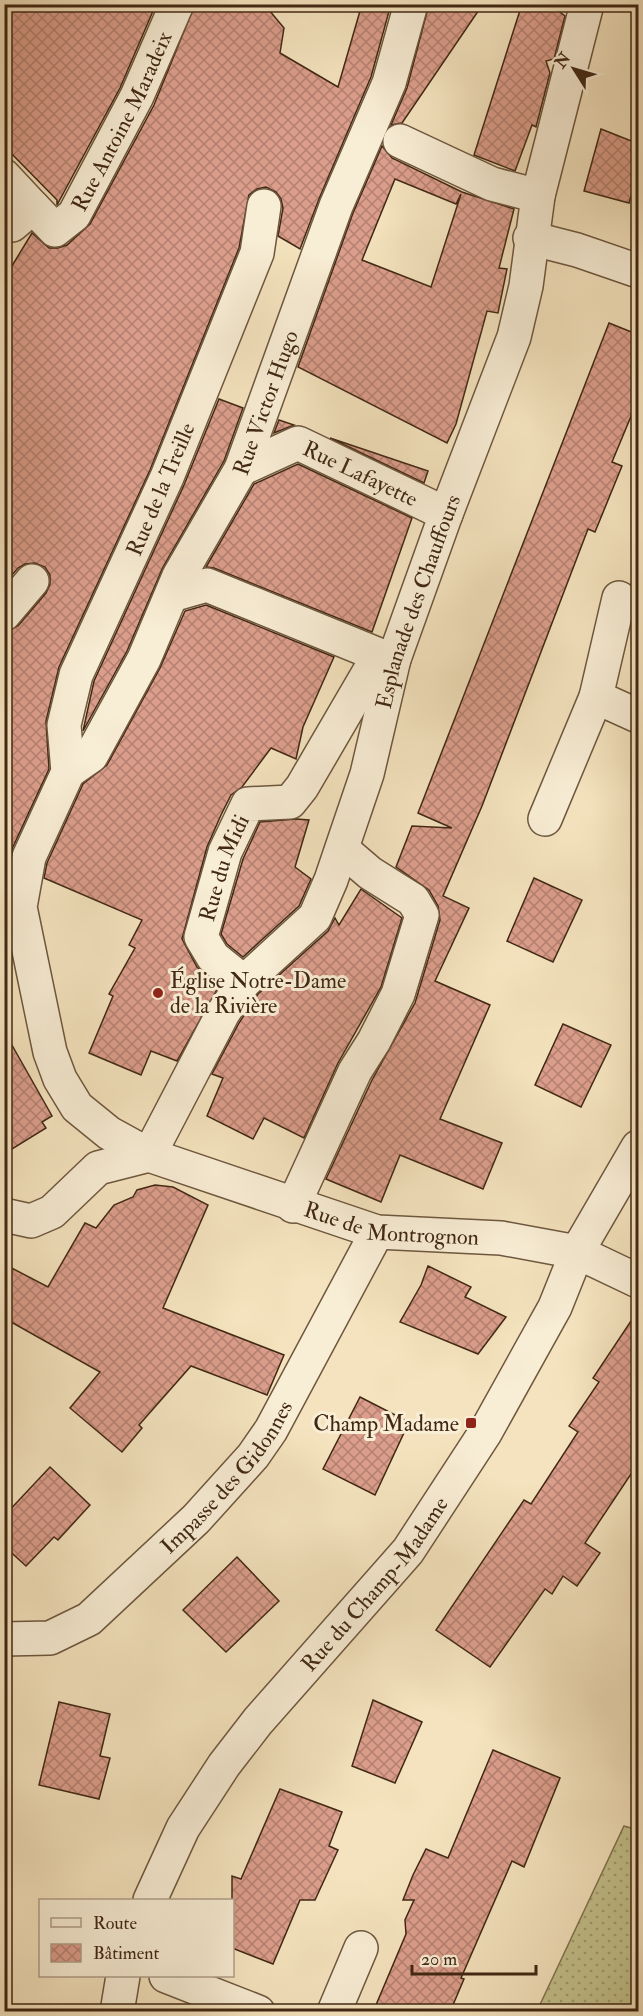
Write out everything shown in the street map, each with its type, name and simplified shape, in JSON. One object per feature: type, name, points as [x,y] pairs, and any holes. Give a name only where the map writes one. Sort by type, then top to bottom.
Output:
[{"type":"street","name":"Rue Antoine Maradeix","points":[[4,176],[33,221],[74,215],[137,96],[177,4]]},
{"type":"street","name":"Rue Victor Hugo","points":[[68,772],[91,756],[144,659],[180,576],[241,469],[336,206],[388,83],[411,4]]},
{"type":"street","name":"Esplanade des Chauffours","points":[[149,1155],[223,1013],[244,982],[315,917],[342,849],[367,774],[387,657],[446,514],[514,337],[526,286],[530,238],[538,196],[587,4]]},
{"type":"street","points":[[400,141],[492,183],[538,196]]},
{"type":"street","name":"Rue de la Treille","points":[[68,772],[64,725],[76,675],[167,477],[257,253],[264,207]]},
{"type":"street","points":[[530,238],[577,250],[639,271]]},
{"type":"street","name":"Rue Lafayette","points":[[241,469],[298,443],[446,514]]},
{"type":"street","points":[[4,614],[32,581]]},
{"type":"street","points":[[172,595],[207,585],[387,657]]},
{"type":"street","points":[[545,819],[596,697],[619,598]]},
{"type":"street","name":"Rue du Midi","points":[[244,982],[213,957],[201,937],[225,852],[248,804],[290,802],[387,657]]},
{"type":"street","points":[[596,697],[639,716]]},
{"type":"street","points":[[12,903],[29,857],[68,772]]},
{"type":"street","points":[[293,1206],[355,1071],[374,1041],[398,994],[422,915],[413,900],[370,873],[342,849]]},
{"type":"street","name":"Rue de Montrognon","points":[[12,903],[50,1052],[60,1079],[77,1107],[109,1133],[149,1155],[293,1206],[377,1232],[501,1238],[577,1252],[639,1281]]},
{"type":"street","name":"Rue du Champ-Madame","points":[[150,1899],[183,1828],[224,1765],[258,1721],[408,1551],[485,1433],[555,1307],[577,1252],[639,1147]]},
{"type":"street","points":[[4,1215],[31,1221],[52,1212],[98,1168],[149,1155]]},
{"type":"street","name":"Impasse des Gidonnes","points":[[4,1639],[50,1638],[89,1619],[196,1519],[253,1456],[271,1430],[377,1232]]},
{"type":"street","points":[[334,2012],[361,1948]]},
{"type":"street","points":[[117,2012],[123,1977]]},
{"type":"street","points":[[169,1977],[258,2012]]},
{"type":"shaded area","points":[[624,1826],[638,1830],[638,2011],[537,2011]]},
{"type":"building","points":[[4,4],[156,4],[120,88],[57,205],[57,200],[4,146]]},
{"type":"building","points":[[195,4],[264,4],[284,28],[280,53],[338,87],[362,4],[391,4],[371,77],[300,249],[278,236],[283,208],[276,192],[266,187],[257,189],[249,195],[239,248],[150,470],[59,667],[46,721],[49,769],[12,849],[9,863],[4,861],[4,632],[18,626],[46,593],[50,584],[50,575],[45,567],[35,563],[25,564],[18,568],[4,584],[4,279],[32,233],[49,248],[58,248],[67,245],[90,224],[154,105]]},
{"type":"building","points":[[429,4],[483,4],[402,123],[391,125],[407,88]]},
{"type":"building","points":[[522,4],[543,4],[553,7],[565,16],[554,59],[546,61],[550,73],[536,127],[532,125],[515,171],[474,155]]},
{"type":"building","points":[[601,129],[639,144],[639,170],[629,203],[584,191]]},
{"type":"building","points":[[382,146],[392,158],[462,192],[514,209],[499,268],[507,269],[498,313],[487,311],[456,424],[447,443],[298,367],[353,213]],"holes":[[[395,179],[456,204],[461,194],[431,287],[362,260]]]},
{"type":"building","points":[[609,323],[639,335],[639,397],[612,462],[622,466],[595,532],[588,529],[482,806],[443,896],[469,908],[435,981],[490,1005],[440,1119],[502,1143],[483,1189],[400,1155],[381,1202],[326,1179],[372,1080],[415,1003],[440,920],[438,906],[429,890],[396,867],[412,826],[452,828],[418,813]]},
{"type":"building","points":[[219,399],[243,408],[224,461],[163,567],[127,651],[83,731],[94,681],[184,485]]},
{"type":"building","points":[[279,420],[294,425],[274,433]]},
{"type":"building","points":[[330,438],[428,471],[424,483]]},
{"type":"building","points":[[298,464],[412,518],[372,632],[214,568],[206,567],[254,484]]},
{"type":"building","points":[[206,605],[334,657],[303,727],[296,759],[271,748],[242,787],[231,795],[221,815],[207,847],[182,939],[197,967],[219,986],[177,1061],[151,1051],[141,1075],[89,1053],[113,996],[109,994],[135,948],[129,945],[142,920],[44,878],[47,863],[83,784],[107,765],[160,668],[185,611]]},
{"type":"building","points":[[309,820],[295,867],[311,879],[299,906],[243,957],[227,944],[221,934],[243,859],[260,822]]},
{"type":"building","points":[[534,878],[582,900],[553,962],[507,941]]},
{"type":"building","points":[[361,889],[402,918],[381,987],[338,1063],[304,1138],[264,1118],[253,1139],[207,1116],[223,1078],[212,1074],[239,1023],[258,994],[328,931],[335,918],[339,925]]},
{"type":"building","points":[[563,1024],[611,1045],[581,1107],[535,1085]]},
{"type":"building","points":[[4,1031],[52,1116],[42,1122],[46,1128],[4,1154]]},
{"type":"building","points":[[155,1185],[173,1187],[208,1205],[163,1308],[284,1355],[267,1395],[191,1366],[139,1425],[142,1428],[122,1452],[70,1408],[100,1372],[4,1318],[4,1264],[48,1287],[85,1223],[96,1228],[114,1205],[133,1197],[137,1190]]},
{"type":"building","points":[[428,1266],[471,1287],[465,1297],[506,1317],[478,1354],[400,1322],[421,1285]]},
{"type":"building","points":[[639,1309],[639,1462],[585,1543],[600,1553],[577,1586],[563,1576],[552,1594],[545,1589],[490,1667],[436,1630],[524,1500],[531,1504],[578,1432],[569,1426],[599,1382],[593,1378]]},
{"type":"building","points":[[360,1397],[409,1422],[375,1495],[323,1469]]},
{"type":"building","points":[[50,1467],[90,1505],[58,1540],[54,1537],[26,1566],[4,1546],[4,1516]]},
{"type":"building","points":[[237,1557],[279,1601],[226,1652],[183,1610]]},
{"type":"building","points":[[373,1700],[422,1722],[395,1783],[352,1766]]},
{"type":"building","points":[[59,1702],[110,1714],[100,1756],[110,1758],[99,1799],[39,1785]]},
{"type":"building","points":[[493,1750],[560,1778],[524,1867],[512,1861],[461,1978],[464,1979],[450,2012],[373,2012],[406,1934],[405,1920],[414,1900],[403,1900],[413,1875],[426,1849],[448,1858]]},
{"type":"building","points":[[280,1789],[342,1812],[329,1846],[338,1850],[315,1900],[300,1900],[273,1964],[234,1949],[232,1876],[241,1879]]},
{"type":"place","name":"Église Notre-Dame de la Rivière","points":[[158,993]]},
{"type":"place","name":"Champ Madame","points":[[471,1423]]}]
